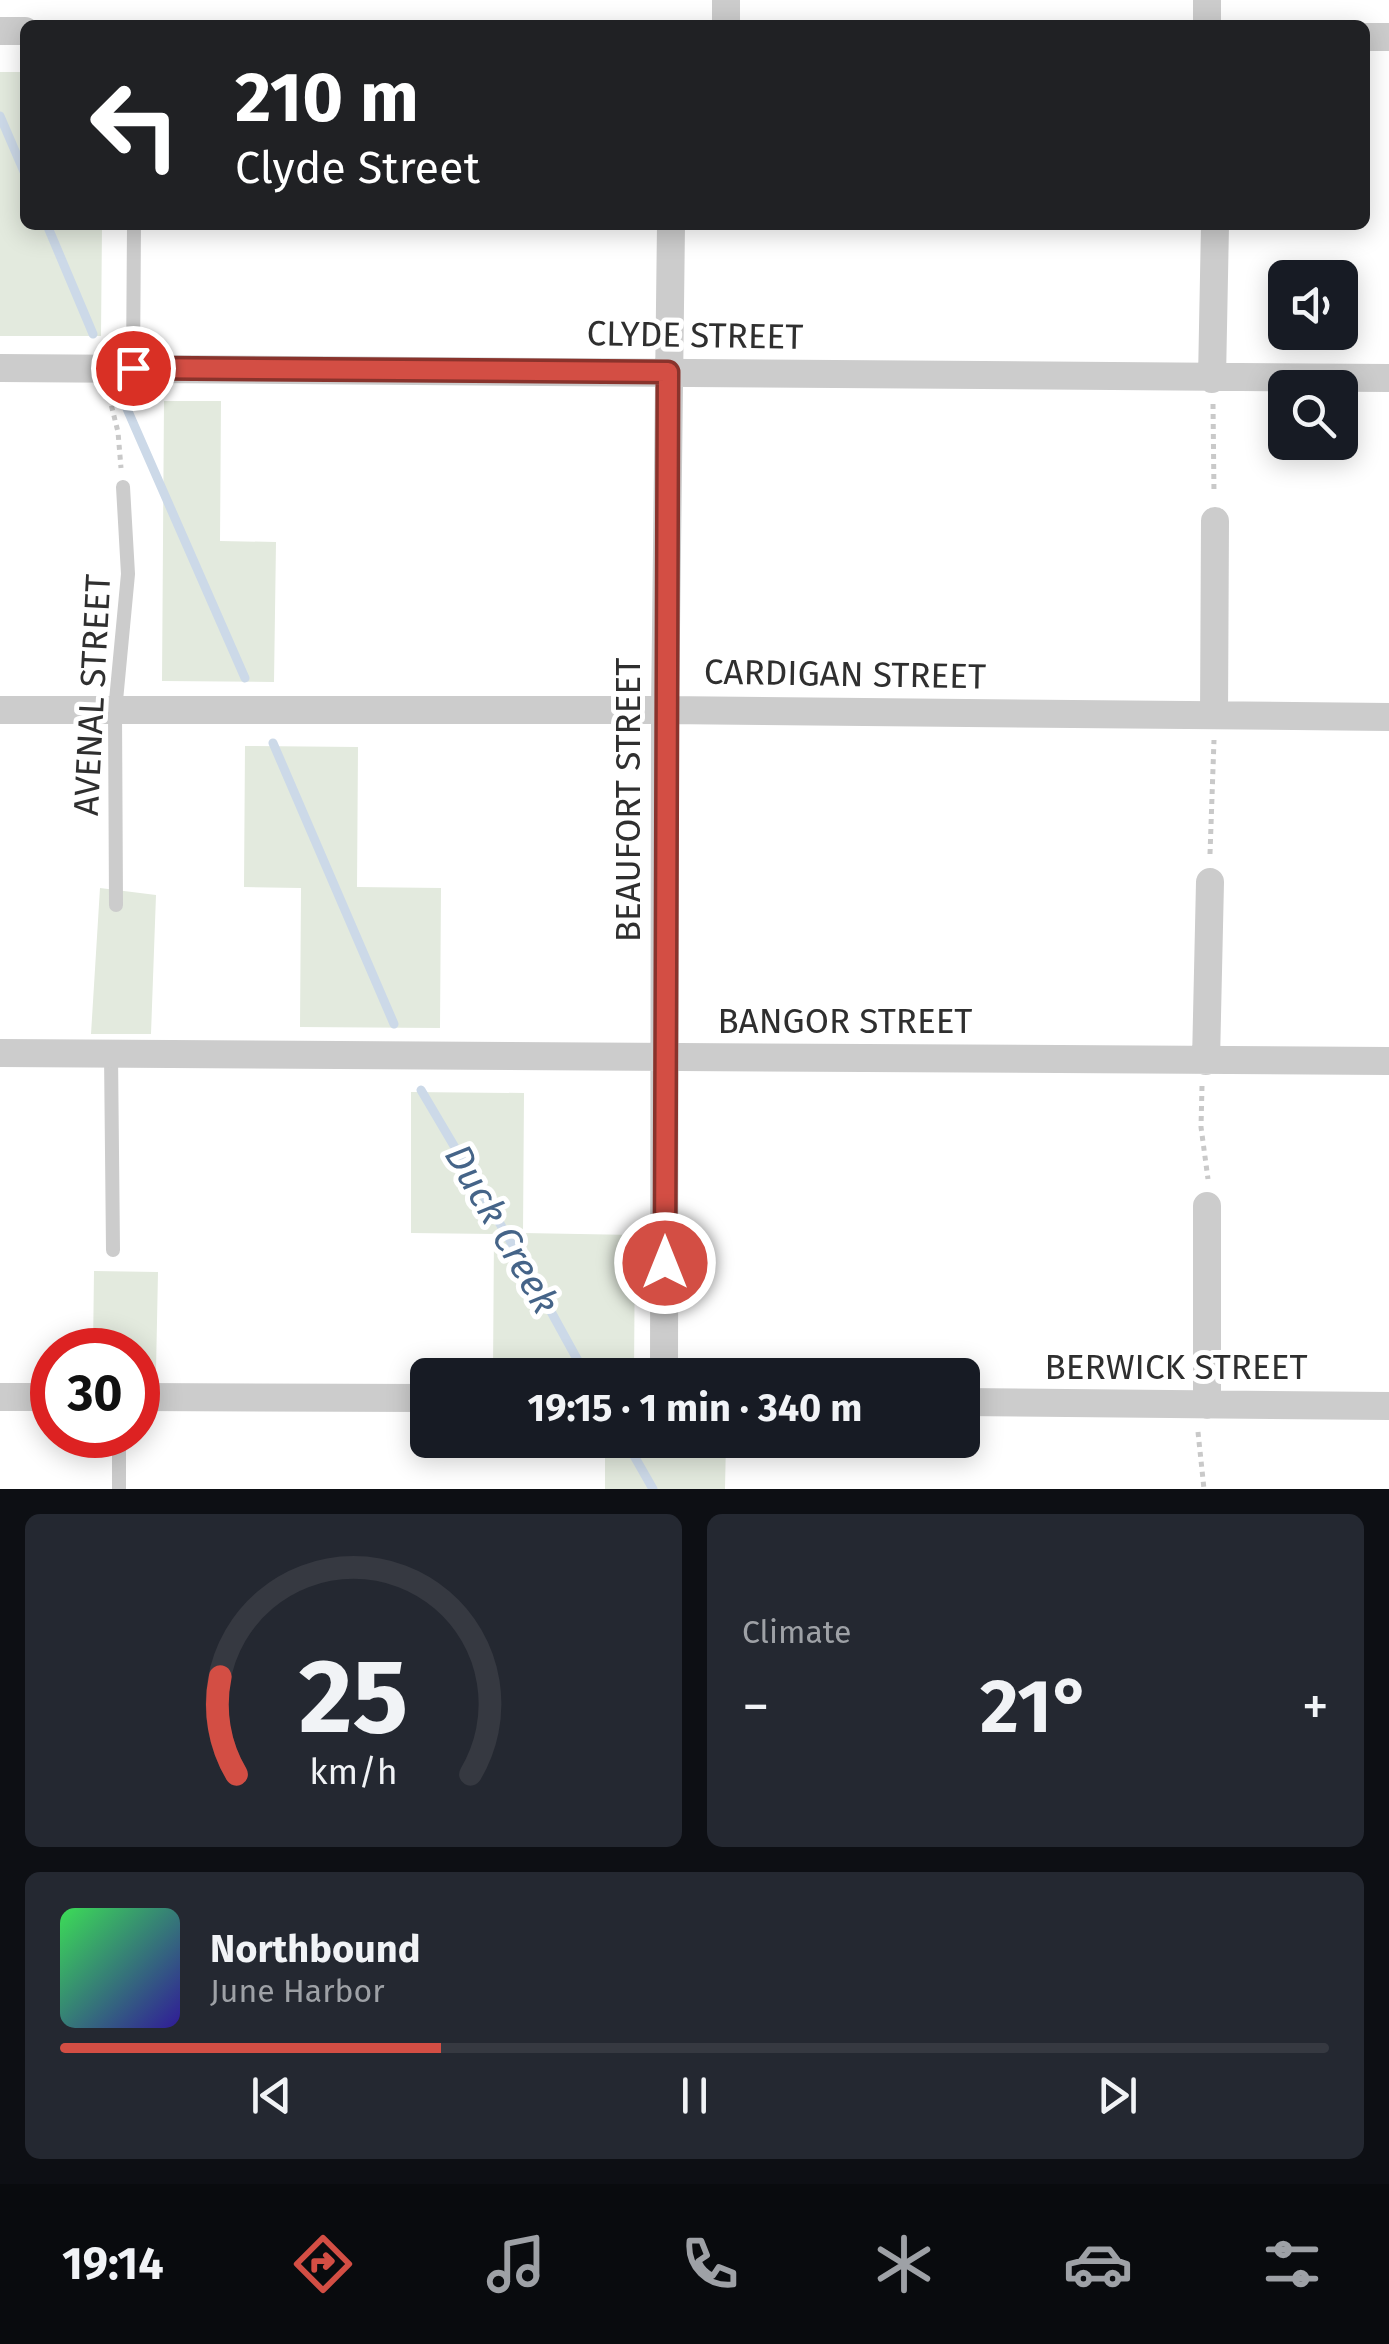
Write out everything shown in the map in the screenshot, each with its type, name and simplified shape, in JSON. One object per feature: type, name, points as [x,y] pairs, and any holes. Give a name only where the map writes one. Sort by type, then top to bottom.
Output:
[{"type":"street","name":"BEAUFORT STREET","points":[[664,1358],[670,230]]},
{"type":"street","points":[[1212,378],[1215,230]]},
{"type":"street","name":"CLYDE STREET","points":[[0,368],[1389,378]]},
{"type":"street","points":[[1214,715],[1215,521]]},
{"type":"street","name":"CARDIGAN STREET","points":[[0,710],[1389,716]]},
{"type":"street","points":[[1206,1061],[1210,882]]},
{"type":"street","name":"BANGOR STREET","points":[[0,1053],[1389,1061]]},
{"type":"street","points":[[1207,1206],[1207,1404]]},
{"type":"street","points":[[0,1396],[30,1397]]},
{"type":"street","points":[[160,1397],[410,1398]]},
{"type":"street","name":"BERWICK STREET","points":[[980,1402],[1389,1406]]},
{"type":"lane","points":[[133,368],[134,230]]},
{"type":"lane","name":"AVENAL STREET","points":[[116,905],[115,711],[128,574],[123,487]]},
{"type":"lane","points":[[112,1054],[112,1250]]},
{"type":"lane","points":[[119,1458],[119,1489]]},
{"type":"path","points":[[1212,378],[1215,521]]},
{"type":"path","points":[[107,388],[118,432],[123,487]]},
{"type":"path","points":[[1210,882],[1214,715]]},
{"type":"path","points":[[1206,1061],[1201,1127],[1210,1195],[1207,1206]]},
{"type":"path","points":[[1198,1432],[1204,1489]]},
{"type":"shaded area","points":[[0,72],[20,72],[20,230],[102,230],[101,336],[0,336]]},
{"type":"shaded area","points":[[164,401],[221,401],[220,541],[276,542],[274,682],[162,681]]},
{"type":"shaded area","points":[[245,746],[358,747],[357,887],[441,888],[440,1028],[300,1027],[301,888],[244,887]]},
{"type":"shaded area","points":[[100,888],[156,895],[151,1034],[91,1034]]},
{"type":"shaded area","points":[[411,1092],[524,1093],[523,1233],[635,1235],[634,1358],[493,1358],[494,1234],[411,1233]]},
{"type":"shaded area","points":[[94,1271],[158,1272],[157,1328],[93,1328]]},
{"type":"shaded area","points":[[605,1458],[726,1458],[725,1489],[605,1489]]},
{"type":"waterway","name":"Duck Creek","points":[[0,116],[20,162]]},
{"type":"waterway","name":"Duck Creek","points":[[49,230],[93,334]]},
{"type":"waterway","name":"Duck Creek","points":[[124,402],[245,678]]},
{"type":"waterway","name":"Duck Creek","points":[[273,743],[394,1024]]},
{"type":"waterway","name":"Duck Creek","points":[[421,1090],[576,1358]]},
{"type":"waterway","name":"Duck Creek","points":[[635,1458],[653,1489]]},
{"type":"route","points":[[133,368],[668,372],[665,1263]]}]
